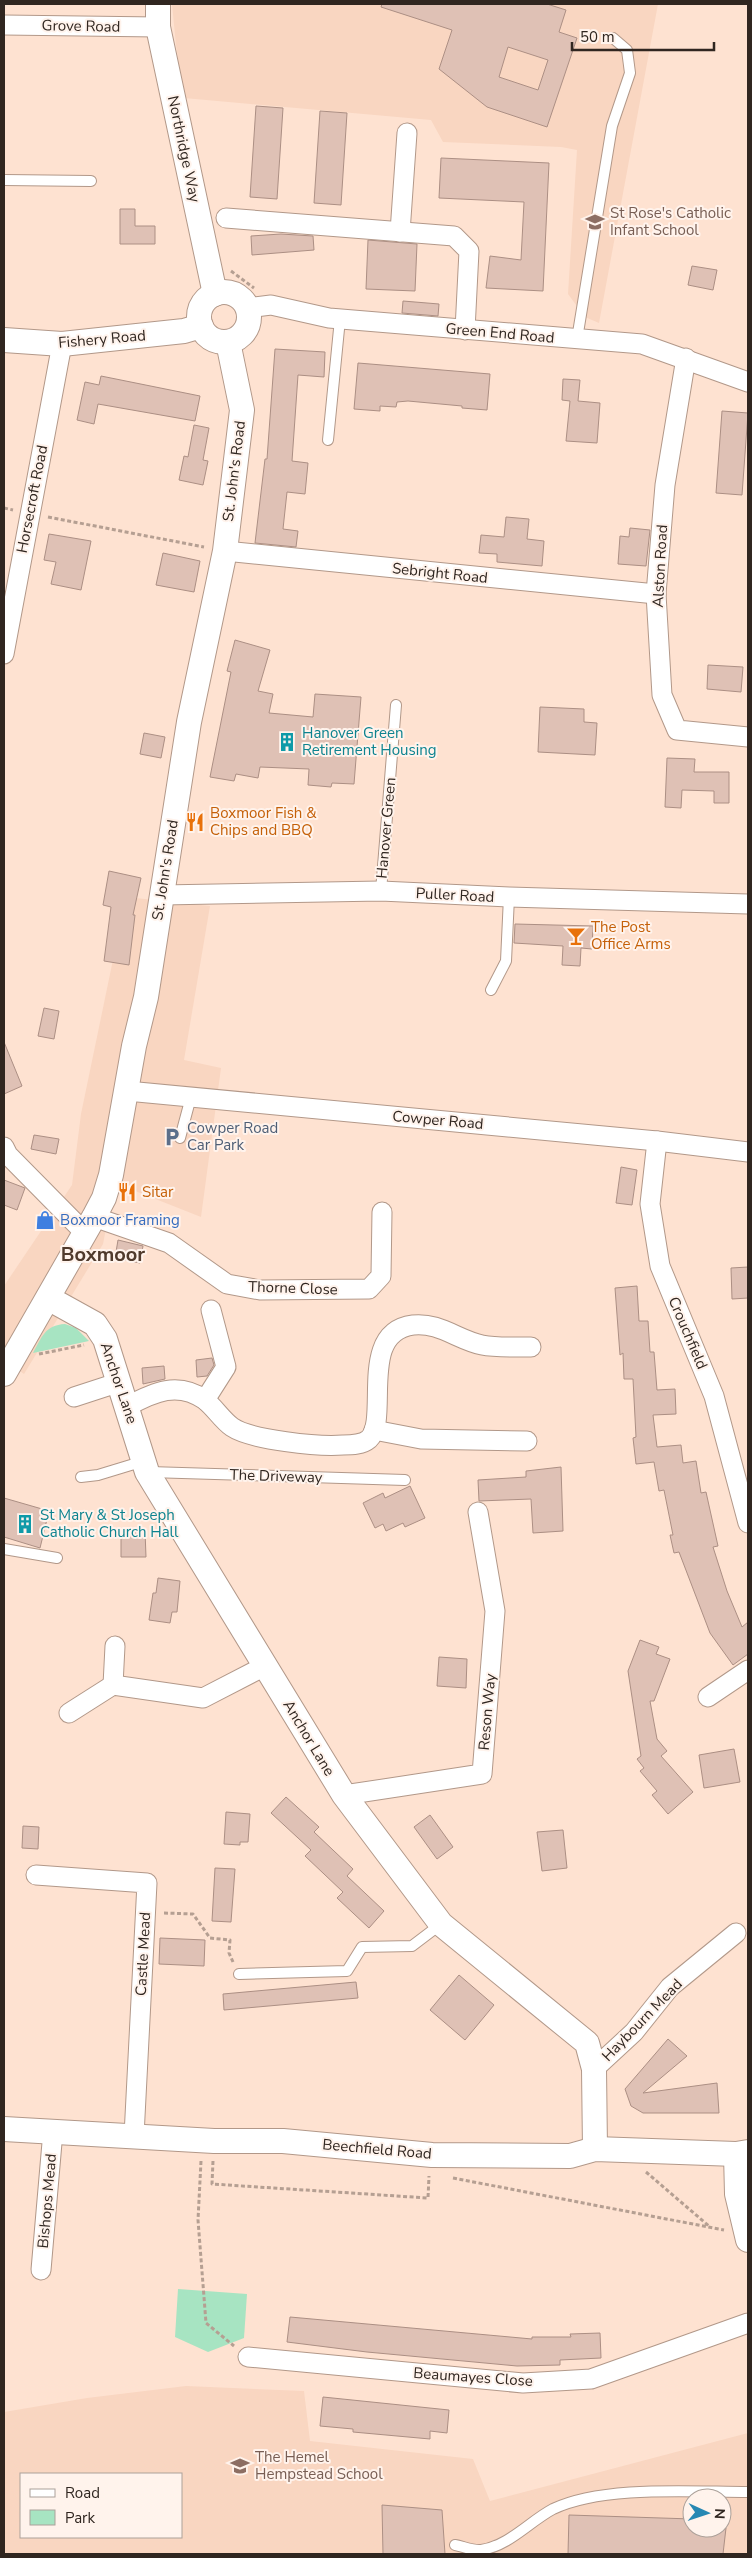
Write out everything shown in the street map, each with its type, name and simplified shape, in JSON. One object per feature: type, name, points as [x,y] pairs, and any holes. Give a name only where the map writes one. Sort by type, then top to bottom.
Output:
[{"type":"street","name":"Grove Road","points":[[4,24],[158,15]]},
{"type":"street","name":"Northridge Way","points":[[158,15],[215,294]]},
{"type":"street","points":[[400,232],[407,133]]},
{"type":"street","points":[[226,218],[454,236],[468,252],[465,330]]},
{"type":"street","points":[[215,294],[230,294],[242,302],[252,299],[245,329],[241,335],[228,342],[212,339],[200,326],[199,319],[203,304],[215,294]]},
{"type":"street","name":"Green End Road","points":[[252,299],[270,305],[340,319],[642,344],[686,358],[748,382]]},
{"type":"street","name":"Fishery Road","points":[[4,340],[62,344],[184,331],[200,326]]},
{"type":"street","name":"St. John's Road","points":[[8,1367],[104,1198],[111,1175],[135,1040],[146,997],[189,722],[225,551],[242,410],[228,342]]},
{"type":"street","name":"Horsecroft Road","points":[[4,654],[62,344]]},
{"type":"street","name":"Alston Road","points":[[686,358],[665,485],[656,594],[662,695],[677,730],[748,737]]},
{"type":"street","name":"Sebright Road","points":[[225,551],[656,594]]},
{"type":"street","name":"Puller Road","points":[[162,895],[381,891],[509,898],[748,904]]},
{"type":"street","name":"Cowper Road","points":[[126,1091],[657,1140],[748,1152]]},
{"type":"street","name":"Crouchfield","points":[[657,1140],[650,1204],[660,1266],[714,1396],[748,1523]]},
{"type":"street","points":[[4,1147],[8,1155],[89,1225]]},
{"type":"street","name":"Thorne Close","points":[[89,1225],[169,1243],[227,1284],[260,1290],[369,1289],[381,1276],[382,1212]]},
{"type":"street","name":"Anchor Lane","points":[[48,1298],[95,1324],[105,1339],[146,1467],[344,1795],[441,1924],[587,2043],[594,2069],[594,2149]]},
{"type":"street","points":[[205,1400],[226,1367],[211,1310]]},
{"type":"street","points":[[128,1406],[152,1392],[183,1389],[205,1400],[233,1427],[267,1438],[341,1446],[358,1444],[368,1439],[374,1430],[378,1376],[384,1348],[389,1338],[398,1330],[412,1325],[427,1325],[481,1345],[531,1348]]},
{"type":"street","points":[[74,1397],[120,1382]]},
{"type":"street","points":[[374,1430],[421,1439],[527,1441]]},
{"type":"street","name":"Reson Way","points":[[344,1795],[482,1774],[495,1611],[478,1512]]},
{"type":"street","points":[[113,1685],[115,1646]]},
{"type":"street","points":[[68,1713],[113,1685],[203,1698],[265,1666]]},
{"type":"street","points":[[708,1696],[748,1670]]},
{"type":"street","name":"Castle Mead","points":[[36,1875],[147,1883],[134,2136]]},
{"type":"street","name":"Haybourn Mead","points":[[594,2069],[634,2032],[670,1987],[736,1933]]},
{"type":"street","name":"Beechfield Road","points":[[4,2129],[208,2141],[282,2141],[432,2154],[570,2156],[594,2149],[742,2153]]},
{"type":"street","name":"Bishops Mead","points":[[41,2270],[53,2131]]},
{"type":"street","points":[[742,2153],[737,2194],[746,2235]]},
{"type":"street","name":"Beaumayes Close","points":[[248,2357],[523,2383],[591,2379],[748,2323]]},
{"type":"lane","points":[[577,339],[612,126],[630,73],[627,50],[613,38]]},
{"type":"lane","points":[[4,180],[91,181]]},
{"type":"lane","points":[[328,440],[340,319]]},
{"type":"lane","name":"Hanover Green","points":[[381,891],[396,705]]},
{"type":"lane","points":[[491,990],[506,961],[509,898]]},
{"type":"lane","points":[[180,1138],[191,1097]]},
{"type":"lane","name":"The Driveway","points":[[80,1477],[146,1467],[405,1480]]},
{"type":"lane","points":[[4,1548],[57,1558]]},
{"type":"lane","points":[[239,1974],[347,1971],[362,1946],[412,1946],[441,1924]]},
{"type":"lane","points":[[455,2545],[480,2550],[497,2544],[532,2525],[552,2510],[578,2500],[616,2493],[748,2492]]},
{"type":"path","points":[[230,270],[252,299]]},
{"type":"path","points":[[29,513],[225,551]]},
{"type":"path","points":[[8,1367],[105,1339]]},
{"type":"path","points":[[146,1912],[193,1914],[210,1938],[230,1940],[229,1953],[239,1974]]},
{"type":"path","points":[[208,2141],[212,2184],[428,2198],[429,2173]]},
{"type":"path","points":[[208,2141],[198,2220],[206,2323],[248,2357]]},
{"type":"path","points":[[620,2149],[710,2227]]},
{"type":"path","points":[[449,2177],[746,2235]]},
{"type":"shaded area","name":"St Rose's Catholic Infant School","points":[[172,4],[658,4],[599,323],[585,317],[568,294],[577,150],[561,147],[443,142],[431,120],[184,98]]},
{"type":"shaded area","points":[[126,897],[210,906],[184,1060],[221,1068],[201,1217],[115,1183],[103,1244],[24,1374],[4,1360],[4,1286],[72,1185],[81,1114]]},
{"type":"shaded area","name":"The Hemel Hempstead School","points":[[186,2386],[304,2391],[310,2441],[473,2459],[490,2501],[748,2433],[748,2554],[4,2554],[4,2412],[87,2398]]},
{"type":"green space","points":[[65,1324],[76,1328],[89,1341],[33,1353],[48,1329]]},
{"type":"green space","points":[[178,2289],[247,2294],[244,2338],[208,2352],[175,2337]]},
{"type":"building","points":[[382,4],[547,4],[566,10],[559,32],[577,38],[547,127],[487,107],[439,69],[452,30],[381,7]],"holes":[[[508,47],[548,60],[538,90],[499,77]]]},
{"type":"building","points":[[256,106],[283,108],[277,199],[250,197]]},
{"type":"building","points":[[320,111],[347,113],[341,205],[314,203]]},
{"type":"building","points":[[441,158],[549,163],[543,291],[486,288],[490,256],[521,260],[524,202],[439,198]]},
{"type":"building","points":[[120,209],[135,209],[135,226],[155,226],[155,244],[120,244]]},
{"type":"building","points":[[281,234],[313,236],[314,250],[252,255],[251,236]]},
{"type":"building","points":[[368,240],[417,244],[415,291],[366,289]]},
{"type":"building","points":[[692,266],[717,270],[713,290],[688,285]]},
{"type":"building","points":[[403,301],[439,304],[438,316],[402,313]]},
{"type":"building","points":[[275,349],[325,352],[324,377],[298,375],[292,461],[308,463],[305,494],[287,492],[283,529],[298,531],[296,547],[255,543],[265,459],[267,459]]},
{"type":"building","points":[[358,363],[490,374],[487,410],[408,401],[397,402],[396,407],[380,406],[380,411],[354,409]]},
{"type":"building","points":[[101,376],[200,396],[195,421],[98,404],[94,424],[77,420],[85,382],[99,385]]},
{"type":"building","points":[[563,379],[580,380],[578,401],[600,403],[597,443],[566,441],[570,401],[562,400]]},
{"type":"building","points":[[722,411],[748,413],[742,495],[716,493]]},
{"type":"building","points":[[194,425],[209,428],[203,460],[208,461],[203,485],[179,480],[184,456],[188,457]]},
{"type":"building","points":[[506,517],[529,519],[527,539],[544,541],[542,566],[497,562],[497,554],[479,553],[481,535],[504,537]]},
{"type":"building","points":[[630,528],[650,530],[646,566],[618,564],[620,536],[629,537]]},
{"type":"building","points":[[49,534],[91,541],[81,590],[51,584],[56,562],[44,560]]},
{"type":"building","points":[[163,553],[200,561],[194,592],[156,585]]},
{"type":"building","name":"Hanover Green Retirement Housing","points":[[235,640],[270,650],[258,691],[273,694],[269,713],[313,717],[315,694],[361,697],[354,784],[332,783],[331,787],[308,785],[309,769],[260,767],[258,778],[236,774],[234,781],[210,777],[231,672],[227,671]]},
{"type":"building","points":[[708,665],[743,667],[741,692],[707,689]]},
{"type":"building","points":[[540,707],[584,709],[584,722],[597,723],[595,755],[538,752]]},
{"type":"building","points":[[144,733],[165,737],[161,758],[140,754]]},
{"type":"building","points":[[667,758],[695,759],[694,772],[729,772],[729,803],[714,803],[714,791],[682,790],[681,808],[665,807]]},
{"type":"building","points":[[109,871],[141,878],[133,915],[135,915],[129,965],[104,961],[111,907],[103,905]]},
{"type":"building","points":[[515,924],[593,926],[592,949],[581,948],[580,966],[562,965],[563,946],[514,943]]},
{"type":"building","points":[[44,1008],[59,1011],[54,1039],[38,1036]]},
{"type":"building","points":[[4,1042],[22,1086],[4,1094]]},
{"type":"building","points":[[34,1135],[59,1139],[56,1154],[31,1149]]},
{"type":"building","points":[[621,1167],[637,1170],[632,1205],[616,1203]]},
{"type":"building","points":[[4,1180],[25,1188],[17,1210],[4,1205]]},
{"type":"building","points":[[118,1240],[143,1246],[140,1263],[115,1258]]},
{"type":"building","points":[[748,1267],[748,1298],[732,1299],[731,1268]]},
{"type":"building","points":[[637,1286],[639,1321],[648,1321],[650,1352],[654,1352],[657,1390],[675,1389],[676,1414],[653,1415],[657,1447],[681,1445],[683,1463],[696,1461],[701,1493],[706,1492],[718,1546],[713,1547],[727,1591],[742,1627],[748,1622],[748,1654],[733,1665],[710,1633],[679,1552],[674,1553],[670,1535],[673,1535],[664,1490],[659,1491],[654,1462],[636,1464],[633,1438],[636,1437],[633,1379],[624,1379],[623,1353],[620,1355],[615,1288]]},
{"type":"building","points":[[212,1358],[214,1365],[207,1376],[197,1377],[196,1360]]},
{"type":"building","points":[[164,1366],[165,1379],[143,1384],[142,1368]]},
{"type":"building","points":[[561,1467],[563,1531],[533,1533],[531,1499],[479,1501],[478,1480],[526,1477],[526,1471]]},
{"type":"building","points":[[410,1486],[425,1518],[405,1527],[403,1523],[386,1531],[383,1524],[375,1528],[363,1503],[383,1493],[385,1498]]},
{"type":"building","name":"St Mary & St Joseph Catholic Church Hall","points":[[4,1498],[49,1511],[40,1548],[4,1537]]},
{"type":"building","points":[[121,1531],[145,1531],[146,1557],[121,1557]]},
{"type":"building","points":[[158,1578],[180,1581],[177,1612],[172,1612],[170,1623],[149,1620],[153,1593],[156,1593]]},
{"type":"building","points":[[640,1640],[659,1647],[656,1654],[670,1659],[654,1701],[650,1701],[657,1739],[667,1751],[661,1756],[693,1792],[668,1814],[652,1795],[657,1791],[640,1771],[644,1768],[637,1759],[641,1756],[628,1671]]},
{"type":"building","points":[[439,1657],[467,1659],[466,1688],[437,1686]]},
{"type":"building","points":[[734,1749],[740,1782],[704,1788],[699,1755]]},
{"type":"building","points":[[286,1797],[319,1827],[314,1832],[353,1869],[347,1876],[384,1911],[369,1928],[337,1898],[343,1892],[305,1856],[311,1850],[271,1813]]},
{"type":"building","points":[[226,1812],[250,1814],[248,1842],[240,1842],[240,1845],[224,1844]]},
{"type":"building","points":[[430,1815],[453,1847],[437,1859],[414,1827]]},
{"type":"building","points":[[23,1826],[39,1827],[38,1849],[22,1848]]},
{"type":"building","points":[[563,1830],[567,1868],[542,1871],[537,1832]]},
{"type":"building","points":[[215,1868],[235,1869],[231,1922],[212,1921]]},
{"type":"building","points":[[160,1938],[205,1940],[204,1966],[159,1964]]},
{"type":"building","points":[[459,1975],[494,2005],[465,2040],[430,2010]]},
{"type":"building","points":[[356,1982],[358,1998],[224,2010],[223,1994]]},
{"type":"building","points":[[668,2039],[687,2056],[643,2093],[717,2083],[719,2113],[643,2113],[631,2106],[625,2089]]},
{"type":"building","points":[[290,2317],[532,2339],[532,2337],[571,2337],[570,2334],[600,2333],[601,2358],[560,2360],[560,2365],[517,2366],[367,2352],[287,2342]]},
{"type":"building","points":[[323,2397],[449,2410],[447,2433],[430,2431],[430,2439],[353,2432],[353,2429],[320,2426]]},
{"type":"building","points":[[382,2505],[442,2510],[445,2554],[383,2554]]},
{"type":"building","points":[[569,2515],[682,2519],[682,2538],[725,2538],[723,2554],[568,2554]]},
{"type":"place","name":"St Rose's Catholic Infant School","points":[[595,222]]},
{"type":"place","name":"Hanover Green Retirement Housing","points":[[287,742]]},
{"type":"place","name":"Boxmoor Fish & Chips and BBQ","points":[[195,822]]},
{"type":"place","name":"The Post Office Arms","points":[[576,936]]},
{"type":"place","name":"Cowper Road Car Park","points":[[172,1137]]},
{"type":"place","name":"Sitar","points":[[127,1192]]},
{"type":"place","name":"Boxmoor Framing","points":[[45,1220]]},
{"type":"place","name":"St Mary & St Joseph Catholic Church Hall","points":[[25,1524]]},
{"type":"place","name":"The Hemel Hempstead School","points":[[240,2466]]},
{"type":"district","name":"Boxmoor","points":[[103,1254]]}]
